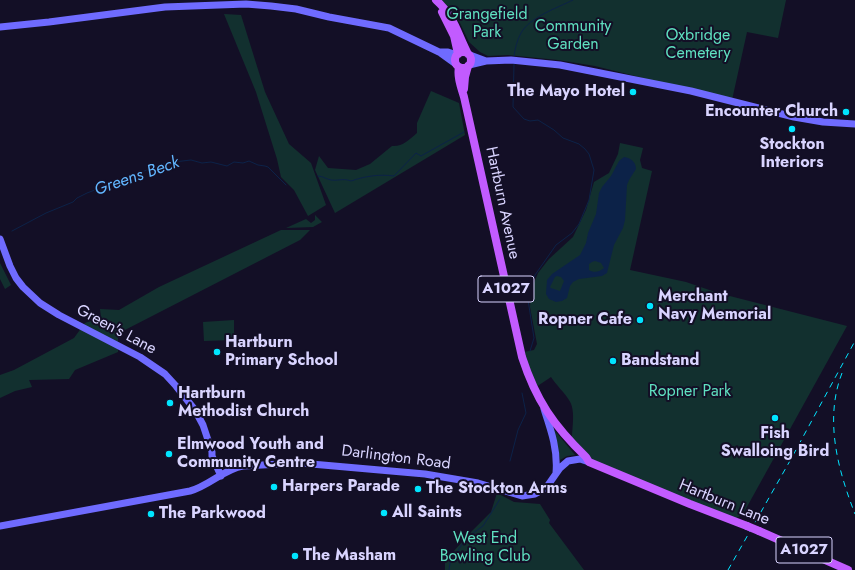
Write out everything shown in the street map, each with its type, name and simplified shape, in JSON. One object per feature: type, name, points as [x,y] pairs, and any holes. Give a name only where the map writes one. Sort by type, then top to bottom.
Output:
[{"type":"main road","name":"A1027","points":[[435,0],[445,8],[457,26],[469,54],[471,62],[469,66]]},
{"type":"main road","name":"A1027","points":[[435,0],[454,36],[457,54],[455,59],[458,66]]},
{"type":"main road","points":[[457,54],[465,52],[469,54]]},
{"type":"main road","points":[[458,66],[464,68],[469,66]]},
{"type":"main road","name":"Hartburn Avenue","points":[[458,66],[522,357],[533,388],[543,407],[557,426],[586,456],[589,462]]},
{"type":"main road","name":"Hartburn Avenue","points":[[464,97],[464,86],[469,66]]},
{"type":"main road","name":"Hartburn Lane","points":[[589,462],[759,531],[848,570]]},
{"type":"street","points":[[0,27],[165,7],[191,5],[258,5],[296,9],[329,17],[389,28],[439,52],[458,66]]},
{"type":"street","points":[[439,52],[457,54]]},
{"type":"street","points":[[469,54],[486,61]]},
{"type":"street","points":[[469,66],[486,61],[511,60],[560,65],[691,91],[794,117],[823,122],[855,124]]},
{"type":"street","name":"Green's Lane","points":[[0,239],[16,278],[40,303],[59,315],[140,357],[165,374],[195,410],[203,425],[212,456],[224,474]]},
{"type":"street","points":[[543,407],[554,445],[557,465],[556,473]]},
{"type":"street","name":"Darlington Road","points":[[0,526],[190,491],[200,488],[224,474],[243,466],[300,462],[436,475],[478,484],[522,496],[535,494],[543,490],[550,484],[556,473],[568,461],[580,459],[589,462]]},
{"type":"green space","name":"Oxbridge Cemetery","points":[[438,0],[786,0],[778,38],[747,32],[732,100],[595,66],[558,60],[508,55],[488,56],[480,52],[469,42],[460,23]]},
{"type":"green space","points":[[224,14],[241,15],[265,92],[289,144],[311,163],[326,205],[308,216],[294,190],[281,177],[277,159],[256,92]]},
{"type":"green space","points":[[431,91],[459,103],[465,135],[335,213],[315,170],[319,156],[328,168],[356,170],[370,164],[392,146],[402,144],[417,133],[417,123]]},
{"type":"green space","name":"Ropner Park","points":[[620,143],[643,148],[640,160],[642,168],[652,171],[630,270],[686,282],[718,293],[847,326],[743,514],[735,519],[590,461],[572,439],[573,414],[569,400],[551,377],[536,387],[524,352],[534,350],[537,344],[530,307],[531,291],[538,273],[549,259],[573,237],[586,210],[594,182],[609,173],[618,154]]},
{"type":"green space","points":[[315,215],[322,222],[313,227],[286,228],[306,219],[311,223],[315,220]]},
{"type":"green space","points":[[281,230],[310,230],[300,240],[121,332],[118,336],[118,352],[75,370],[69,379],[29,380],[32,387],[15,391],[0,398],[0,375],[14,370],[74,338],[85,323],[101,317],[100,309],[119,310],[159,287]]},
{"type":"green space","points":[[0,263],[11,285],[5,289],[0,279]]},
{"type":"green space","points":[[234,320],[234,340],[204,341],[203,322]]},
{"type":"green space","points":[[551,426],[575,455],[567,456],[560,460]]},
{"type":"green space","name":"West End Bowling Club","points":[[497,493],[514,502],[540,504],[550,520],[549,523],[584,570],[445,570],[445,561],[491,512]]},
{"type":"water","points":[[624,157],[629,158],[634,162],[636,169],[627,185],[625,220],[623,228],[614,245],[607,273],[602,276],[579,279],[573,282],[570,286],[567,298],[562,301],[556,302],[549,299],[546,294],[547,280],[552,274],[580,255],[586,243],[588,233],[596,214],[599,193],[619,161]],"holes":[[[595,261],[601,263],[604,268],[596,272],[589,270],[589,264]],[[557,276],[561,277],[564,281],[560,291],[550,287]]]},
{"type":"waterway","points":[[514,56],[518,39],[525,27],[544,14],[573,0]]},
{"type":"waterway","points":[[514,64],[513,107],[524,119],[530,121],[538,120],[554,130],[563,138],[579,144],[589,154],[594,170],[589,200],[579,224],[572,233],[556,245],[535,275],[529,289],[528,300],[534,338],[530,351]]},
{"type":"waterway","name":"Greens Beck","points":[[318,176],[331,180],[351,181],[372,176],[394,176],[416,153],[421,156],[464,132]]},
{"type":"waterway","name":"Greens Beck","points":[[12,231],[46,213],[73,202],[77,198],[87,193],[165,163],[191,160],[202,163],[211,162],[227,166],[234,162],[243,163],[249,161],[268,167],[286,185]]},
{"type":"waterway","points":[[510,461],[518,430],[526,413],[522,393]]},
{"type":"waterway","points":[[449,570],[450,563],[466,538],[483,526],[500,499]]},
{"type":"railway","points":[[728,570],[791,459],[855,341]]},
{"type":"railway","points":[[842,373],[834,409],[835,445],[843,480],[855,514]]},
{"type":"place","name":"The Mayo Hotel","points":[[633,92]]},
{"type":"place","name":"Encounter Church","points":[[846,112]]},
{"type":"place","name":"Stockton Interiors","points":[[792,129]]},
{"type":"place","name":"Merchant Navy Memorial","points":[[650,306]]},
{"type":"place","name":"Ropner Cafe","points":[[640,320]]},
{"type":"place","name":"Hartburn Primary School","points":[[217,352]]},
{"type":"place","name":"Bandstand","points":[[613,361]]},
{"type":"place","name":"Hartburn Methodist Church","points":[[170,403]]},
{"type":"place","name":"Fish Swalloing Bird","points":[[775,418]]},
{"type":"place","name":"Elmwood Youth and Community Centre","points":[[169,454]]},
{"type":"place","name":"Harpers Parade","points":[[274,487]]},
{"type":"place","name":"The Stockton Arms","points":[[418,489]]},
{"type":"place","name":"All Saints","points":[[384,513]]},
{"type":"place","name":"The Parkwood","points":[[151,514]]},
{"type":"place","name":"The Masham","points":[[295,556]]},
{"type":"park label","name":"Grangefield Park","points":[[487,24]]},
{"type":"park label","name":"Community Garden","points":[[573,36]]}]
